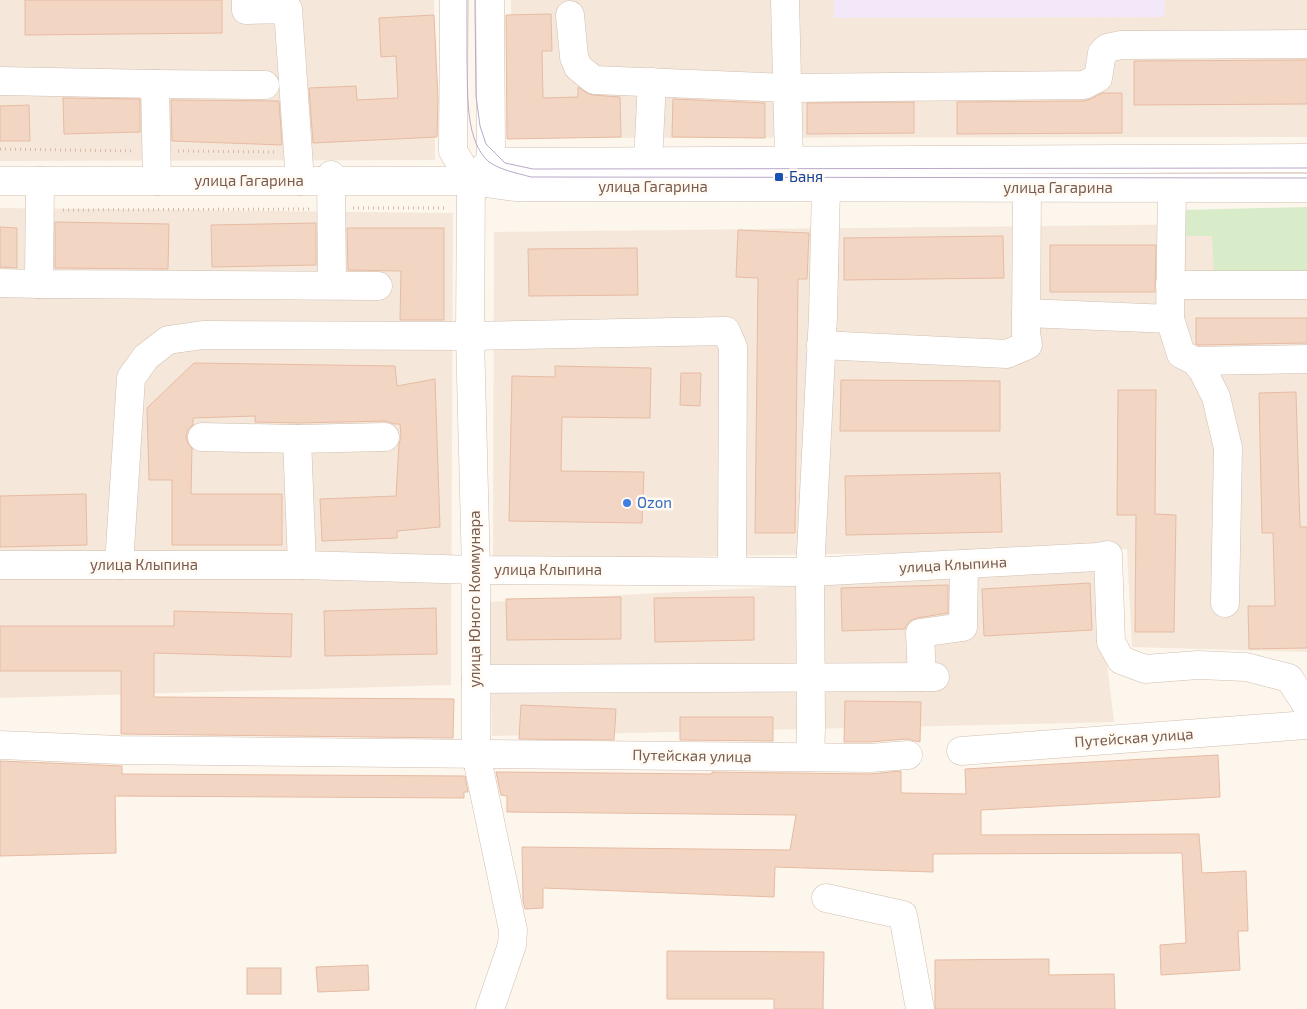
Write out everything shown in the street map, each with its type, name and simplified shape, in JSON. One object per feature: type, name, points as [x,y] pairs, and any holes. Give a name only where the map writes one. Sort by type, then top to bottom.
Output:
[{"type":"street","points":[[246,0],[246,10],[288,9],[300,181]]},
{"type":"street","name":"улица Юного Коммунара","points":[[454,0],[453,150],[470,181],[470,336],[476,570],[476,754],[513,930],[512,945],[490,1009]]},
{"type":"street","points":[[470,181],[490,162],[490,0]]},
{"type":"street","points":[[785,0],[789,160]]},
{"type":"street","points":[[570,15],[574,57],[578,67],[594,80],[788,88],[1084,85],[1098,78],[1102,53],[1107,48],[1121,45],[1307,44]]},
{"type":"street","points":[[0,81],[265,85]]},
{"type":"street","points":[[648,161],[652,82]]},
{"type":"street","points":[[155,84],[157,181]]},
{"type":"street","name":"улица Гагарина","points":[[490,162],[1307,158]]},
{"type":"street","points":[[331,178],[332,285]]},
{"type":"street","name":"улица Гагарина","points":[[0,181],[300,181],[331,178],[470,181],[516,187],[1307,188]]},
{"type":"street","points":[[39,284],[40,181]]},
{"type":"street","points":[[810,757],[810,572],[822,344],[826,188]]},
{"type":"street","points":[[822,344],[1007,354],[1028,345],[1026,333],[1028,188]]},
{"type":"street","points":[[1172,188],[1170,319],[1181,354],[1195,361],[1203,371],[1216,397],[1228,448],[1225,603]]},
{"type":"street","points":[[0,283],[378,286]]},
{"type":"street","points":[[1170,285],[1307,285]]},
{"type":"street","points":[[1026,313],[1170,319]]},
{"type":"street","points":[[119,565],[131,378],[146,357],[168,340],[202,335],[470,336],[726,331],[734,347],[732,571]]},
{"type":"street","points":[[1195,361],[1307,359]]},
{"type":"street","points":[[202,436],[297,439],[385,437]]},
{"type":"street","points":[[297,439],[302,565]]},
{"type":"street","name":"улица Клыпина","points":[[0,565],[302,565],[476,570],[810,572],[1097,558],[1108,555],[1111,642],[1121,660],[1145,669],[1198,664],[1246,667],[1289,678],[1307,706]]},
{"type":"street","points":[[476,679],[928,677],[920,633],[963,627],[964,564]]},
{"type":"street","name":"Путейская улица","points":[[961,751],[1307,725]]},
{"type":"street","name":"Путейская улица","points":[[0,745],[120,750],[476,754],[870,758],[908,755]]},
{"type":"street","points":[[826,898],[903,915],[920,1009]]},
{"type":"shaded area","points":[[0,0],[434,0],[435,160],[0,161]]},
{"type":"shaded area","points":[[511,0],[1307,0],[1307,137],[512,138]]},
{"type":"shaded area","points":[[834,0],[1165,0],[1164,17],[834,18]]},
{"type":"shaded area","points":[[0,208],[453,213],[451,685],[0,698]]},
{"type":"shaded area","points":[[1307,223],[1307,652],[1132,647],[1127,549],[493,560],[494,232]]},
{"type":"shaded area","points":[[1096,570],[1114,722],[492,736],[489,602]]},
{"type":"green space","points":[[1307,207],[1307,272],[1214,273],[1212,236],[1181,236],[1182,210]]},
{"type":"building","points":[[25,0],[222,0],[222,33],[25,35]]},
{"type":"building","points":[[551,14],[552,51],[542,51],[543,98],[578,97],[578,87],[593,95],[620,97],[621,137],[507,139],[506,15]]},
{"type":"building","points":[[434,15],[438,99],[437,137],[313,143],[309,88],[356,86],[357,100],[398,98],[396,56],[381,57],[379,18]]},
{"type":"building","points":[[1307,60],[1307,104],[1134,105],[1134,61]]},
{"type":"building","points":[[1102,93],[1122,93],[1122,133],[957,134],[957,102],[1084,101]]},
{"type":"building","points":[[63,98],[140,99],[140,132],[64,134]]},
{"type":"building","points":[[673,99],[765,103],[765,138],[672,137]]},
{"type":"building","points":[[171,100],[279,101],[282,145],[172,141]]},
{"type":"building","points":[[914,102],[914,133],[807,134],[807,103]]},
{"type":"building","points":[[29,105],[30,141],[0,141],[0,106]]},
{"type":"building","points":[[55,222],[169,224],[168,269],[55,268]]},
{"type":"building","points":[[316,223],[316,265],[212,267],[211,225]]},
{"type":"building","points":[[0,227],[17,228],[17,268],[0,267]]},
{"type":"building","points":[[347,228],[444,228],[444,320],[400,320],[401,271],[348,270]]},
{"type":"building","points":[[738,230],[809,233],[807,279],[798,279],[795,533],[755,533],[758,278],[736,277]]},
{"type":"building","points":[[1003,236],[1004,278],[844,280],[844,238]]},
{"type":"building","points":[[1050,245],[1156,245],[1155,292],[1050,292]]},
{"type":"building","points":[[637,248],[638,295],[529,296],[528,249]]},
{"type":"building","points":[[1196,318],[1307,318],[1307,343],[1199,345],[1196,344]]},
{"type":"building","points":[[194,363],[395,366],[397,386],[435,379],[440,527],[397,531],[397,538],[322,541],[320,499],[396,496],[401,437],[400,424],[385,421],[255,422],[255,416],[193,418],[193,425],[188,429],[186,436],[188,444],[192,448],[191,494],[282,494],[282,545],[172,545],[172,480],[149,480],[147,408]]},
{"type":"building","points":[[555,366],[651,368],[650,418],[562,417],[561,471],[644,472],[642,523],[509,521],[512,376],[555,377]]},
{"type":"building","points":[[681,373],[701,373],[700,406],[680,405]]},
{"type":"building","points":[[841,380],[1000,381],[1000,431],[840,431]]},
{"type":"building","points":[[1118,390],[1156,390],[1155,514],[1176,515],[1174,632],[1135,632],[1136,515],[1117,515]]},
{"type":"building","points":[[1296,392],[1300,527],[1307,527],[1307,648],[1249,649],[1248,606],[1275,606],[1273,533],[1262,533],[1259,393]]},
{"type":"building","points":[[1000,473],[1002,532],[846,535],[845,476]]},
{"type":"building","points":[[86,494],[87,545],[0,547],[0,496]]},
{"type":"building","points":[[1090,583],[1092,630],[984,636],[982,589]]},
{"type":"building","points":[[948,585],[948,613],[917,618],[910,621],[905,629],[842,631],[841,588]]},
{"type":"building","points":[[621,597],[621,639],[507,640],[506,599]]},
{"type":"building","points":[[754,597],[754,640],[655,642],[654,598]]},
{"type":"building","points":[[436,608],[437,654],[325,656],[324,611]]},
{"type":"building","points":[[174,611],[292,614],[291,657],[154,653],[154,697],[454,699],[453,738],[121,734],[121,671],[0,671],[0,626],[174,626]]},
{"type":"building","points":[[845,701],[921,702],[920,742],[907,739],[844,742]]},
{"type":"building","points":[[521,705],[616,709],[614,740],[519,739]]},
{"type":"building","points":[[680,717],[773,717],[773,741],[680,740]]},
{"type":"building","points":[[1218,755],[1220,797],[981,810],[981,835],[1199,834],[1202,873],[1246,871],[1248,931],[1238,931],[1240,970],[1161,975],[1160,945],[1186,943],[1182,853],[933,854],[933,872],[775,867],[774,897],[543,888],[543,908],[525,909],[523,901],[522,847],[790,850],[796,815],[507,812],[507,796],[501,795],[496,772],[870,774],[901,771],[901,793],[966,794],[965,769]]},
{"type":"building","points":[[0,761],[122,766],[122,774],[465,776],[468,792],[464,792],[464,798],[115,796],[116,853],[0,856]]},
{"type":"building","points":[[667,951],[824,952],[823,1009],[774,1009],[774,999],[667,999]]},
{"type":"building","points":[[1049,959],[1049,975],[1114,974],[1115,1009],[935,1009],[935,960]]},
{"type":"building","points":[[368,965],[369,990],[318,992],[316,967]]},
{"type":"building","points":[[247,968],[281,968],[281,994],[247,994]]},
{"type":"tram line","points":[[467,0],[468,99],[474,137],[489,162],[506,170],[531,177],[1307,178]]},
{"type":"tram line","points":[[475,0],[476,96],[480,126],[486,144],[505,163],[533,169],[1307,168]]},
{"type":"place","name":"Баня","points":[[779,177]]},
{"type":"place","name":"Ozon","points":[[627,503]]}]
